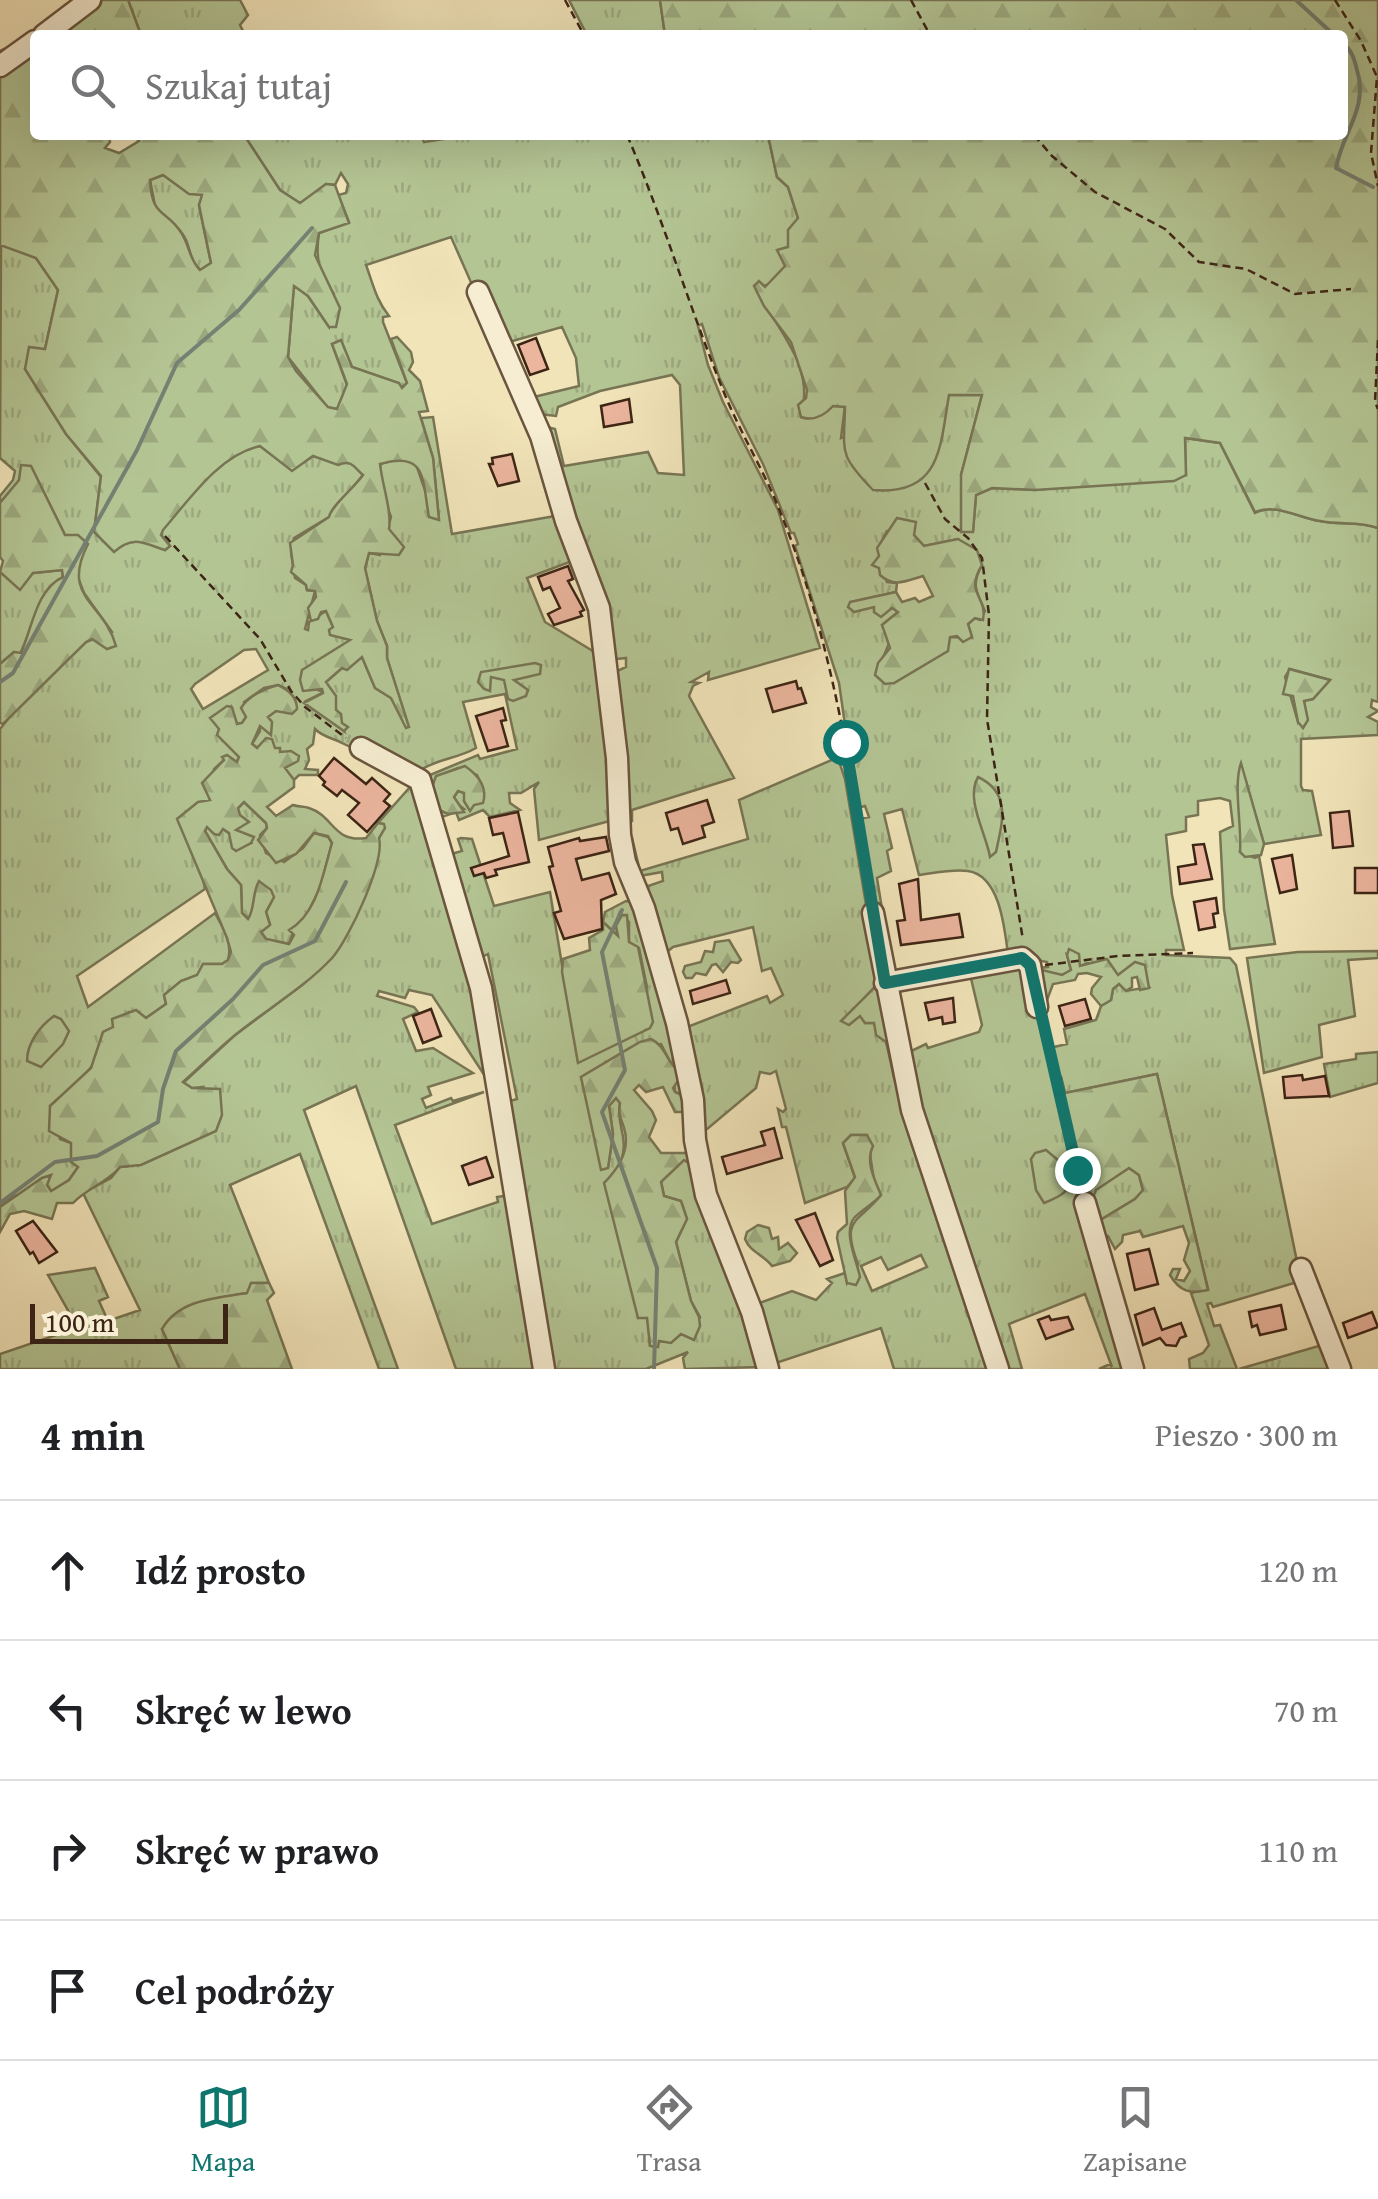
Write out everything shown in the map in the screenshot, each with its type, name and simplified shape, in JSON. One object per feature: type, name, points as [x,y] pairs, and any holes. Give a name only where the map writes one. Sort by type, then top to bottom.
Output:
[{"type":"street","points":[[51,30],[90,0]]},
{"type":"street","points":[[0,66],[30,45]]},
{"type":"street","points":[[478,292],[541,436],[566,520],[599,608],[625,862],[664,970],[693,1100],[692,1127],[768,1369]]},
{"type":"street","points":[[361,748],[420,780],[437,837],[481,988],[544,1369]]},
{"type":"street","points":[[873,913],[912,1110],[998,1369]]},
{"type":"street","points":[[885,983],[1022,958],[1028,963],[1037,1006]]},
{"type":"street","points":[[1085,1203],[1133,1369]]},
{"type":"street","points":[[1301,1269],[1340,1369]]},
{"type":"path","points":[[564,0],[581,30]]},
{"type":"path","points":[[911,0],[927,30]]},
{"type":"path","points":[[1335,0],[1361,41],[1377,77],[1371,154],[1378,186]]},
{"type":"path","points":[[629,140],[725,394],[781,513],[807,586],[842,718],[873,913]]},
{"type":"path","points":[[1038,140],[1095,192],[1165,229],[1199,262],[1246,269],[1295,294],[1350,289]]},
{"type":"path","points":[[1378,340],[1374,402],[1378,410]]},
{"type":"path","points":[[925,483],[945,519],[978,548],[982,558],[989,615],[989,735],[1028,963],[1193,953]]},
{"type":"path","points":[[165,536],[260,640],[305,706],[361,748]]},
{"type":"path","points":[[1037,1006],[1085,1203]]},
{"type":"green space","points":[[101,0],[128,0],[139,30],[45,30]]},
{"type":"green space","points":[[128,0],[240,0],[248,15],[240,25],[242,30],[139,30]]},
{"type":"green space","points":[[569,0],[660,0],[664,30],[584,30]]},
{"type":"green space","points":[[660,0],[1378,0],[1378,528],[1320,521],[1279,510],[1255,512],[1220,443],[1185,438],[1186,475],[1174,481],[1035,490],[992,488],[976,495],[973,532],[961,532],[961,475],[982,395],[949,395],[939,449],[925,476],[895,490],[873,490],[848,460],[845,407],[833,406],[814,418],[801,417],[798,405],[806,398],[807,390],[791,342],[754,286],[759,281],[765,287],[785,266],[777,250],[788,247],[788,230],[798,218],[788,187],[777,177],[769,140],[1348,140],[1348,30],[664,30]]},
{"type":"green space","points":[[30,37],[30,140],[109,140],[105,148],[119,153],[138,140],[247,140],[280,190],[300,203],[326,184],[335,185],[349,223],[319,233],[315,255],[340,308],[336,327],[329,327],[308,296],[294,286],[288,357],[328,407],[337,409],[347,384],[332,344],[341,340],[352,367],[399,383],[402,388],[407,383],[391,339],[397,337],[411,352],[413,362],[409,370],[420,381],[428,411],[419,412],[433,458],[439,520],[429,517],[423,481],[415,465],[407,461],[380,464],[389,529],[404,547],[399,555],[369,553],[365,568],[409,727],[406,728],[391,698],[375,688],[362,657],[326,682],[336,696],[336,710],[342,723],[348,727],[344,731],[304,703],[323,693],[322,689],[303,691],[302,670],[350,640],[330,635],[333,627],[326,611],[311,621],[308,608],[316,597],[315,591],[307,590],[291,572],[290,543],[329,517],[363,475],[352,465],[338,465],[313,456],[292,471],[260,446],[232,458],[195,492],[163,530],[161,535],[170,546],[165,550],[133,542],[114,552],[94,532],[101,476],[66,434],[25,369],[29,347],[45,349],[58,290],[36,258],[0,245],[0,51]],"holes":[[[163,175],[189,194],[202,195],[199,205],[211,263],[200,270],[176,226],[157,208],[150,180]]]},
{"type":"green space","points":[[247,140],[769,140],[777,177],[788,187],[798,218],[788,247],[778,250],[786,266],[769,284],[755,286],[799,364],[804,398],[801,417],[814,417],[833,406],[845,406],[841,438],[949,395],[982,395],[961,475],[973,531],[976,495],[992,488],[1035,490],[1186,475],[1185,438],[1220,443],[1255,513],[1271,509],[1320,521],[1378,528],[1378,702],[1372,700],[1371,707],[1378,711],[1368,717],[1378,722],[1378,735],[1301,739],[1301,786],[1312,791],[1321,835],[1264,844],[1246,782],[1240,852],[1259,856],[1275,944],[1230,949],[1220,832],[1233,826],[1230,801],[1198,801],[1198,815],[1186,817],[1186,831],[1166,835],[1172,895],[1184,950],[1166,950],[1166,955],[1230,958],[1236,965],[1301,1281],[1213,1307],[1207,1304],[1214,1326],[1220,1325],[1237,1369],[1190,1369],[1189,1359],[1203,1353],[1209,1345],[1191,1293],[1208,1289],[1157,1074],[1065,1093],[1061,1077],[1057,1078],[1129,1369],[1099,1369],[1110,1364],[1112,1367],[1085,1294],[1009,1324],[1022,1369],[1002,1369],[932,1170],[905,1054],[926,1044],[928,1048],[979,1032],[982,1025],[969,970],[1009,962],[1000,908],[988,883],[979,875],[962,871],[919,875],[902,809],[884,814],[892,848],[887,851],[891,871],[877,878],[882,909],[876,910],[859,819],[869,817],[865,806],[857,808],[839,683],[795,546],[798,544],[719,377],[702,324],[698,326],[708,365],[778,510],[820,648],[708,680],[709,672],[691,682],[699,683],[689,696],[734,778],[632,810],[629,821],[611,674],[626,667],[626,658],[608,660],[547,427],[555,429],[564,466],[648,452],[658,473],[684,475],[680,385],[672,375],[600,391],[558,407],[556,416],[539,414],[534,397],[579,386],[576,358],[562,327],[509,342],[477,296],[451,237],[366,265],[389,316],[383,317],[383,322],[407,383],[401,388],[398,383],[352,367],[341,341],[332,344],[347,385],[338,409],[328,408],[288,357],[294,285],[308,296],[329,327],[334,294],[319,265],[319,233],[349,222],[338,195],[346,193],[348,184],[341,173],[335,185],[326,184],[301,204],[280,190]],"holes":[[[887,531],[914,535],[924,546],[958,539],[982,565],[976,588],[985,611],[980,620],[975,618],[968,624],[972,638],[950,637],[947,651],[894,683],[883,658],[890,641],[882,625],[898,612],[875,606],[854,612],[851,602],[896,592],[897,583],[887,582],[880,562],[881,544]],[[1290,669],[1330,680],[1313,699],[1304,700],[1305,708],[1298,722],[1285,677]],[[1067,955],[1080,966],[1088,963],[1118,975],[1130,967],[1149,987],[1126,991],[1120,983],[1113,989],[1111,1000],[1101,1006],[1096,1020],[1064,1029],[1067,1044],[1045,1049],[1022,957],[1047,962],[1048,967],[1036,968],[1038,988],[1043,982],[1042,971],[1062,975],[1071,970]]]},
{"type":"green space","points":[[163,175],[203,195],[199,205],[211,263],[200,270],[180,231],[156,211],[150,180]]},
{"type":"green space","points":[[1,244],[36,258],[58,290],[45,349],[25,369],[66,434],[101,477],[94,532],[125,542],[140,539],[165,550],[170,546],[161,535],[162,530],[194,492],[231,458],[260,446],[292,470],[313,456],[355,464],[363,475],[329,517],[294,538],[291,552],[295,578],[307,590],[315,591],[305,629],[326,611],[333,627],[350,641],[316,663],[318,690],[324,692],[306,701],[344,731],[326,682],[362,657],[375,688],[391,698],[408,726],[365,569],[369,553],[380,555],[391,517],[380,464],[413,461],[439,520],[433,458],[421,418],[433,417],[452,534],[561,515],[575,560],[527,578],[545,622],[601,656],[617,819],[539,840],[534,789],[539,782],[521,793],[509,793],[510,803],[520,810],[490,817],[483,810],[459,820],[456,812],[439,818],[426,783],[430,775],[478,755],[480,759],[517,749],[505,694],[463,702],[476,748],[469,752],[419,771],[361,752],[315,729],[305,769],[318,770],[318,775],[299,775],[294,780],[284,769],[283,753],[263,744],[258,748],[252,744],[259,726],[269,726],[267,717],[276,711],[287,689],[278,685],[264,688],[244,702],[246,717],[242,723],[237,724],[231,707],[219,729],[239,756],[237,762],[225,759],[214,769],[210,800],[190,812],[205,889],[77,976],[88,1007],[215,913],[228,942],[228,960],[222,964],[203,964],[198,975],[181,981],[164,995],[166,1004],[146,1018],[129,1012],[122,1018],[88,1071],[50,1106],[60,1139],[71,1143],[79,1166],[69,1180],[51,1192],[47,1185],[14,1196],[0,1207],[0,729],[20,704],[86,642],[112,632],[84,593],[65,535],[31,467],[0,503],[15,471],[0,458]],"holes":[[[256,649],[268,670],[203,709],[191,689],[195,684],[244,650]],[[458,768],[477,775],[481,784],[470,810],[464,801],[465,793],[458,791],[455,802],[464,809],[448,814],[437,808],[436,777]]]},
{"type":"green space","points":[[21,465],[31,466],[65,535],[78,535],[88,544],[81,562],[81,588],[116,646],[107,649],[92,639],[86,642],[3,724],[0,664],[14,652],[21,653],[41,600],[63,577],[62,570],[33,573],[20,590],[0,572],[0,503],[19,480]]},
{"type":"green space","points":[[897,518],[916,522],[914,535],[924,546],[958,539],[977,550],[982,565],[975,582],[984,612],[983,620],[975,618],[968,624],[972,637],[963,642],[957,636],[950,637],[948,651],[894,683],[885,684],[875,675],[878,663],[890,648],[882,625],[898,612],[892,608],[881,617],[874,607],[854,612],[848,607],[850,602],[896,592],[902,602],[915,598],[919,602],[933,596],[923,576],[890,581],[872,565],[879,556],[877,548]]},
{"type":"green space","points":[[62,570],[63,577],[41,603],[20,654],[14,652],[0,664],[0,572],[6,576]]},
{"type":"green space","points":[[541,665],[540,674],[514,680],[528,690],[526,696],[513,701],[508,699],[504,680],[491,677],[490,691],[478,682],[481,672]]},
{"type":"green space","points":[[1289,669],[1330,680],[1313,699],[1304,701],[1308,720],[1303,728],[1293,696],[1283,694]]},
{"type":"green space","points":[[278,685],[289,692],[297,709],[292,714],[276,711],[268,717],[272,722],[271,735],[260,726],[252,744],[257,748],[266,738],[272,739],[280,752],[291,751],[299,756],[298,761],[285,768],[294,787],[267,807],[276,816],[293,805],[309,808],[347,837],[366,838],[378,823],[384,824],[377,864],[356,918],[321,969],[235,1035],[183,1082],[192,1088],[220,1089],[222,1115],[216,1131],[141,1165],[120,1167],[73,1203],[57,1203],[52,1219],[24,1211],[10,1214],[0,1232],[0,1207],[51,1175],[47,1185],[51,1191],[69,1180],[78,1167],[71,1162],[71,1143],[49,1131],[50,1106],[91,1068],[103,1032],[113,1027],[112,1019],[136,1010],[146,1018],[166,1004],[164,995],[181,981],[197,975],[203,964],[222,964],[228,960],[231,952],[227,938],[177,819],[198,802],[210,800],[202,783],[224,760],[222,757],[227,755],[237,762],[239,757],[217,735],[219,729],[210,718],[227,706],[232,707],[237,724],[242,723],[246,717],[241,708],[244,703]],"holes":[[[244,802],[267,828],[258,840],[276,863],[296,854],[314,833],[328,836],[332,843],[313,903],[289,930],[294,935],[289,944],[266,939],[261,932],[270,925],[266,912],[274,897],[259,881],[248,919],[242,913],[241,885],[205,831],[207,827],[219,835],[223,829],[229,833],[236,851],[254,837],[236,830],[249,822],[238,808]]]},
{"type":"green space","points":[[834,759],[840,764],[879,982],[846,1018],[860,1015],[865,1023],[874,1023],[886,1041],[894,1078],[994,1369],[894,1369],[881,1328],[776,1363],[754,1305],[792,1291],[816,1300],[832,1283],[827,1279],[845,1273],[847,1283],[858,1264],[851,1229],[881,1195],[874,1180],[867,1135],[851,1135],[843,1143],[855,1178],[847,1187],[805,1203],[778,1109],[786,1109],[776,1071],[760,1072],[756,1088],[700,1135],[682,1029],[767,996],[770,1003],[783,995],[771,968],[762,971],[753,927],[673,947],[662,956],[645,887],[663,881],[662,872],[634,877],[628,839],[632,838],[640,871],[748,839],[739,800]],"holes":[[[921,1255],[927,1267],[872,1291],[861,1266],[881,1257],[888,1270]]]},
{"type":"green space","points":[[1241,763],[1264,844],[1261,855],[1245,857],[1240,852]]},
{"type":"green space","points":[[465,766],[481,782],[483,803],[474,805],[470,811],[464,793],[458,791],[454,797],[464,812],[448,814],[437,809],[431,790],[436,776]]},
{"type":"green space","points":[[410,774],[464,939],[488,1072],[483,1073],[432,995],[409,990],[405,998],[379,991],[377,996],[414,1007],[418,1012],[403,1019],[416,1051],[433,1048],[473,1073],[428,1087],[431,1095],[422,1099],[426,1108],[484,1092],[395,1125],[432,1224],[510,1195],[540,1369],[456,1369],[356,1086],[304,1110],[398,1369],[379,1369],[300,1154],[230,1185],[269,1283],[252,1283],[248,1293],[224,1297],[162,1329],[180,1369],[0,1369],[0,1354],[74,1329],[48,1275],[95,1268],[108,1297],[99,1301],[108,1321],[140,1310],[83,1193],[111,1178],[120,1167],[138,1164],[163,1150],[180,1129],[203,1087],[192,1088],[183,1083],[234,1036],[332,958],[379,838],[383,824],[378,823],[410,787]]},
{"type":"green space","points":[[978,777],[996,791],[1002,810],[996,852],[990,857],[975,806]]},
{"type":"green space","points":[[244,802],[266,823],[267,828],[260,835],[266,853],[284,862],[303,848],[314,833],[328,837],[332,843],[320,888],[289,944],[266,939],[261,932],[270,924],[266,912],[274,897],[249,919],[242,913],[241,885],[205,831],[207,827],[219,834],[223,829],[245,845],[251,843],[236,830],[238,808]]},
{"type":"green space","points":[[458,839],[472,839],[494,906],[550,892],[578,1062],[647,987],[639,948],[629,942],[629,922],[622,915],[616,926],[618,936],[603,922],[605,912],[626,901],[638,903],[688,1098],[675,1092],[673,1067],[661,1044],[630,1048],[581,1077],[608,1168],[613,1134],[609,1106],[616,1098],[620,1103],[624,1150],[617,1170],[638,1318],[648,1317],[650,1345],[685,1335],[700,1317],[691,1301],[676,1242],[687,1219],[681,1201],[664,1196],[661,1181],[684,1160],[694,1166],[764,1367],[685,1369],[683,1358],[688,1352],[646,1369],[546,1369],[448,855],[462,851]],"holes":[[[488,954],[517,1099],[506,1102],[478,959]]]},
{"type":"green space","points":[[622,915],[627,915],[629,942],[638,947],[653,1022],[650,1028],[578,1063],[563,959],[590,950],[589,938],[603,930],[603,922],[618,936],[616,926]]},
{"type":"green space","points":[[729,940],[741,960],[738,963],[731,962],[723,972],[712,965],[706,975],[696,973],[686,978],[685,966],[701,962],[705,951],[713,952],[715,942]]},
{"type":"green space","points":[[1069,949],[1079,954],[1080,966],[1107,959],[1118,975],[1135,962],[1145,965],[1149,988],[1140,990],[1137,977],[1132,978],[1132,987],[1126,991],[1119,984],[1113,989],[1111,1000],[1101,1006],[1091,994],[1101,977],[1087,973],[1053,984],[1047,1000],[1039,1000],[1042,970],[1062,975],[1071,970]]},
{"type":"green space","points":[[1378,951],[1378,958],[1348,960],[1355,1016],[1319,1025],[1322,1057],[1264,1073],[1247,958],[1298,952]]},
{"type":"green space","points":[[880,982],[896,1079],[886,1042],[876,1035],[874,1023],[865,1023],[860,1016],[849,1025],[841,1021]]},
{"type":"green space","points":[[54,1016],[69,1031],[63,1044],[41,1067],[27,1061],[29,1048]]},
{"type":"green space","points":[[651,1039],[679,1071],[680,1078],[673,1088],[688,1098],[691,1112],[675,1112],[663,1087],[646,1092],[639,1085],[634,1090],[656,1120],[649,1137],[661,1153],[688,1153],[694,1166],[684,1160],[661,1182],[664,1196],[681,1201],[687,1219],[676,1242],[700,1326],[694,1340],[681,1334],[671,1343],[659,1341],[658,1347],[650,1346],[647,1318],[638,1318],[604,1183],[624,1151],[626,1136],[620,1103],[616,1098],[609,1106],[613,1134],[608,1168],[601,1170],[581,1077]]},
{"type":"green space","points":[[1378,1052],[1378,1083],[1330,1097],[1324,1064]]},
{"type":"green space","points":[[1157,1074],[1208,1290],[1186,1290],[1170,1275],[1173,1269],[1180,1269],[1176,1279],[1184,1281],[1190,1271],[1184,1260],[1189,1243],[1183,1226],[1143,1237],[1140,1231],[1123,1235],[1115,1249],[1108,1236],[1097,1233],[1094,1224],[1143,1190],[1139,1175],[1129,1168],[1096,1190],[1092,1200],[1085,1201],[1057,1077],[1061,1077],[1065,1093]]},
{"type":"green space","points":[[851,1135],[867,1135],[873,1146],[870,1165],[881,1195],[851,1223],[850,1238],[860,1277],[856,1285],[847,1283],[837,1238],[847,1224],[845,1191],[855,1177],[843,1143]]},
{"type":"green space","points":[[1046,1150],[1071,1171],[1071,1178],[1065,1192],[1044,1203],[1036,1190],[1031,1159],[1035,1153]]},
{"type":"green space","points":[[1129,1168],[1139,1175],[1143,1191],[1100,1220],[1092,1200],[1095,1190]]},
{"type":"green space","points":[[758,1225],[769,1228],[772,1239],[778,1237],[779,1249],[788,1243],[797,1253],[790,1261],[772,1266],[750,1247],[745,1239],[747,1232]]},
{"type":"green space","points":[[251,1283],[269,1283],[274,1293],[267,1300],[292,1369],[180,1369],[162,1329],[169,1319],[200,1302],[247,1293]]},
{"type":"green space","points":[[1314,1330],[1335,1369],[1239,1369],[1319,1346]]},
{"type":"building","points":[[536,338],[548,369],[530,375],[518,345]]},
{"type":"building","points":[[629,399],[632,422],[604,427],[601,406]]},
{"type":"building","points":[[512,454],[519,481],[498,486],[489,464],[493,464],[492,458]]},
{"type":"building","points":[[568,566],[573,579],[568,581],[584,610],[580,612],[582,616],[554,625],[548,614],[560,608],[550,587],[543,590],[538,577]]},
{"type":"building","points":[[796,681],[806,703],[773,712],[766,689]]},
{"type":"building","points":[[503,708],[506,720],[501,721],[508,746],[488,751],[476,716]]},
{"type":"building","points":[[334,758],[366,784],[372,778],[390,794],[384,801],[390,806],[367,832],[348,815],[359,803],[342,790],[337,796],[323,785],[325,782],[319,776]]},
{"type":"building","points":[[707,800],[714,822],[702,826],[705,837],[683,844],[678,828],[671,830],[666,813]]},
{"type":"building","points":[[1349,811],[1353,846],[1333,848],[1330,813]]},
{"type":"building","points":[[518,812],[529,862],[495,870],[497,875],[486,878],[484,873],[474,876],[471,868],[509,856],[503,833],[493,835],[489,818]]},
{"type":"building","points":[[606,837],[609,851],[576,859],[582,880],[609,873],[616,894],[601,900],[602,929],[564,939],[554,913],[561,911],[549,867],[553,866],[548,847],[579,838],[580,841]]},
{"type":"building","points":[[1204,844],[1212,879],[1180,884],[1178,867],[1196,864],[1193,845]]},
{"type":"building","points":[[1292,855],[1297,889],[1280,893],[1272,859]]},
{"type":"building","points":[[1355,868],[1378,868],[1378,893],[1355,893]]},
{"type":"building","points":[[918,879],[921,920],[959,914],[963,937],[901,945],[897,921],[905,920],[899,884]]},
{"type":"building","points":[[1216,898],[1215,927],[1199,930],[1194,902]]},
{"type":"building","points":[[726,980],[730,993],[693,1004],[690,991]]},
{"type":"building","points":[[953,998],[955,1022],[943,1024],[942,1017],[929,1020],[925,1003]]},
{"type":"building","points":[[1085,999],[1091,1019],[1065,1026],[1059,1006]]},
{"type":"building","points":[[431,1009],[441,1036],[423,1043],[413,1016]]},
{"type":"building","points":[[1302,1075],[1303,1080],[1325,1076],[1329,1096],[1285,1098],[1283,1077]]},
{"type":"building","points":[[774,1128],[782,1158],[727,1174],[722,1157],[765,1145],[761,1132]]},
{"type":"building","points":[[486,1157],[493,1177],[469,1185],[462,1166]]},
{"type":"building","points":[[815,1213],[833,1260],[820,1266],[796,1220]]},
{"type":"building","points":[[33,1221],[57,1252],[39,1263],[16,1231]]},
{"type":"building","points":[[1149,1249],[1158,1284],[1135,1290],[1127,1254]]},
{"type":"building","points":[[1281,1305],[1286,1329],[1260,1335],[1257,1325],[1252,1327],[1249,1312]]},
{"type":"building","points":[[1154,1308],[1162,1330],[1181,1323],[1186,1336],[1176,1346],[1166,1345],[1160,1338],[1143,1345],[1135,1315]]},
{"type":"building","points":[[1372,1312],[1378,1327],[1348,1338],[1343,1323]]},
{"type":"building","points":[[1049,1316],[1051,1320],[1068,1317],[1073,1329],[1046,1339],[1038,1320]]},
{"type":"waterway","points":[[1296,0],[1329,30]]},
{"type":"waterway","points":[[1348,49],[1360,84],[1348,132]]},
{"type":"waterway","points":[[1345,140],[1336,168],[1373,187]]},
{"type":"waterway","points":[[0,682],[13,673],[137,450],[177,363],[239,310],[312,228]]},
{"type":"waterway","points":[[0,1203],[55,1162],[97,1156],[158,1122],[163,1089],[176,1051],[233,999],[263,965],[315,941],[346,882]]},
{"type":"waterway","points":[[622,910],[602,952],[625,1070],[602,1112],[657,1268],[654,1369]]},
{"type":"route","points":[[845,742],[885,983],[1022,958],[1030,965],[1077,1170]]}]
